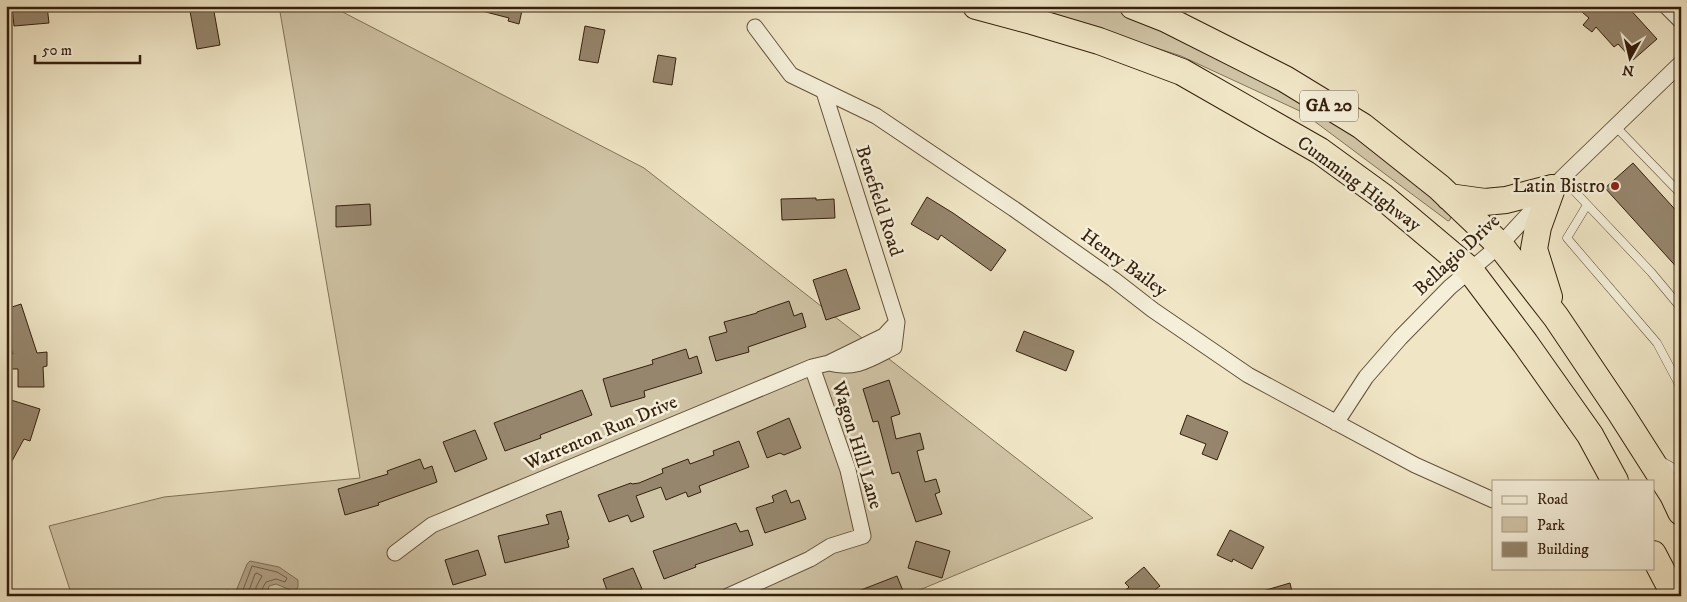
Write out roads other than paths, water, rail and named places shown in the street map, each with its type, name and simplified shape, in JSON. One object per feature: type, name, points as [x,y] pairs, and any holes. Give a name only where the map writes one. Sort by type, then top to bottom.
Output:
[{"type":"highway","name":"Cumming Highway","points":[[976,6],[1099,41],[1182,72],[1320,151],[1382,196],[1470,270],[1590,435],[1614,480]]},
{"type":"highway","name":"GA 20","points":[[1133,6],[1206,38],[1292,84],[1362,126],[1449,197],[1500,245],[1556,316],[1673,495],[1681,512]]},
{"type":"highway","points":[[1449,197],[1485,202],[1506,200],[1557,183]]},
{"type":"highway","points":[[1556,316],[1534,250],[1538,227],[1557,183]]},
{"type":"highway","points":[[1654,556],[1675,596]]},
{"type":"street","points":[[1666,6],[1681,21]]},
{"type":"street","name":"Henry Bailey","points":[[755,27],[791,75],[876,116],[1113,279],[1153,310],[1248,375],[1336,424],[1415,464],[1492,500]]},
{"type":"street","name":"Bellagio Drive","points":[[1336,424],[1366,377],[1400,338],[1450,287],[1500,245],[1557,183],[1681,63]]},
{"type":"street","name":"Benefield Road","points":[[824,92],[897,322]]},
{"type":"street","name":"Warrenton Run Drive","points":[[394,553],[432,525],[812,367],[858,356],[884,336],[897,322]]},
{"type":"street","name":"Wagon Hill Lane","points":[[728,596],[810,559],[831,546],[863,536],[848,470],[812,367]]},
{"type":"lane","points":[[1616,127],[1681,194]]},
{"type":"lane","points":[[1557,183],[1588,205],[1651,272],[1681,308]]},
{"type":"lane","points":[[1588,205],[1567,238],[1657,343],[1681,388]]},
{"type":"lane","points":[[1640,444],[1670,467],[1681,472]]},
{"type":"water","points":[[250,561],[279,567],[298,580],[298,587],[295,592],[276,584],[269,586],[267,596],[223,596],[226,590],[236,591]]},
{"type":"place","name":"Latin Bistro","points":[[1615,186]]}]
